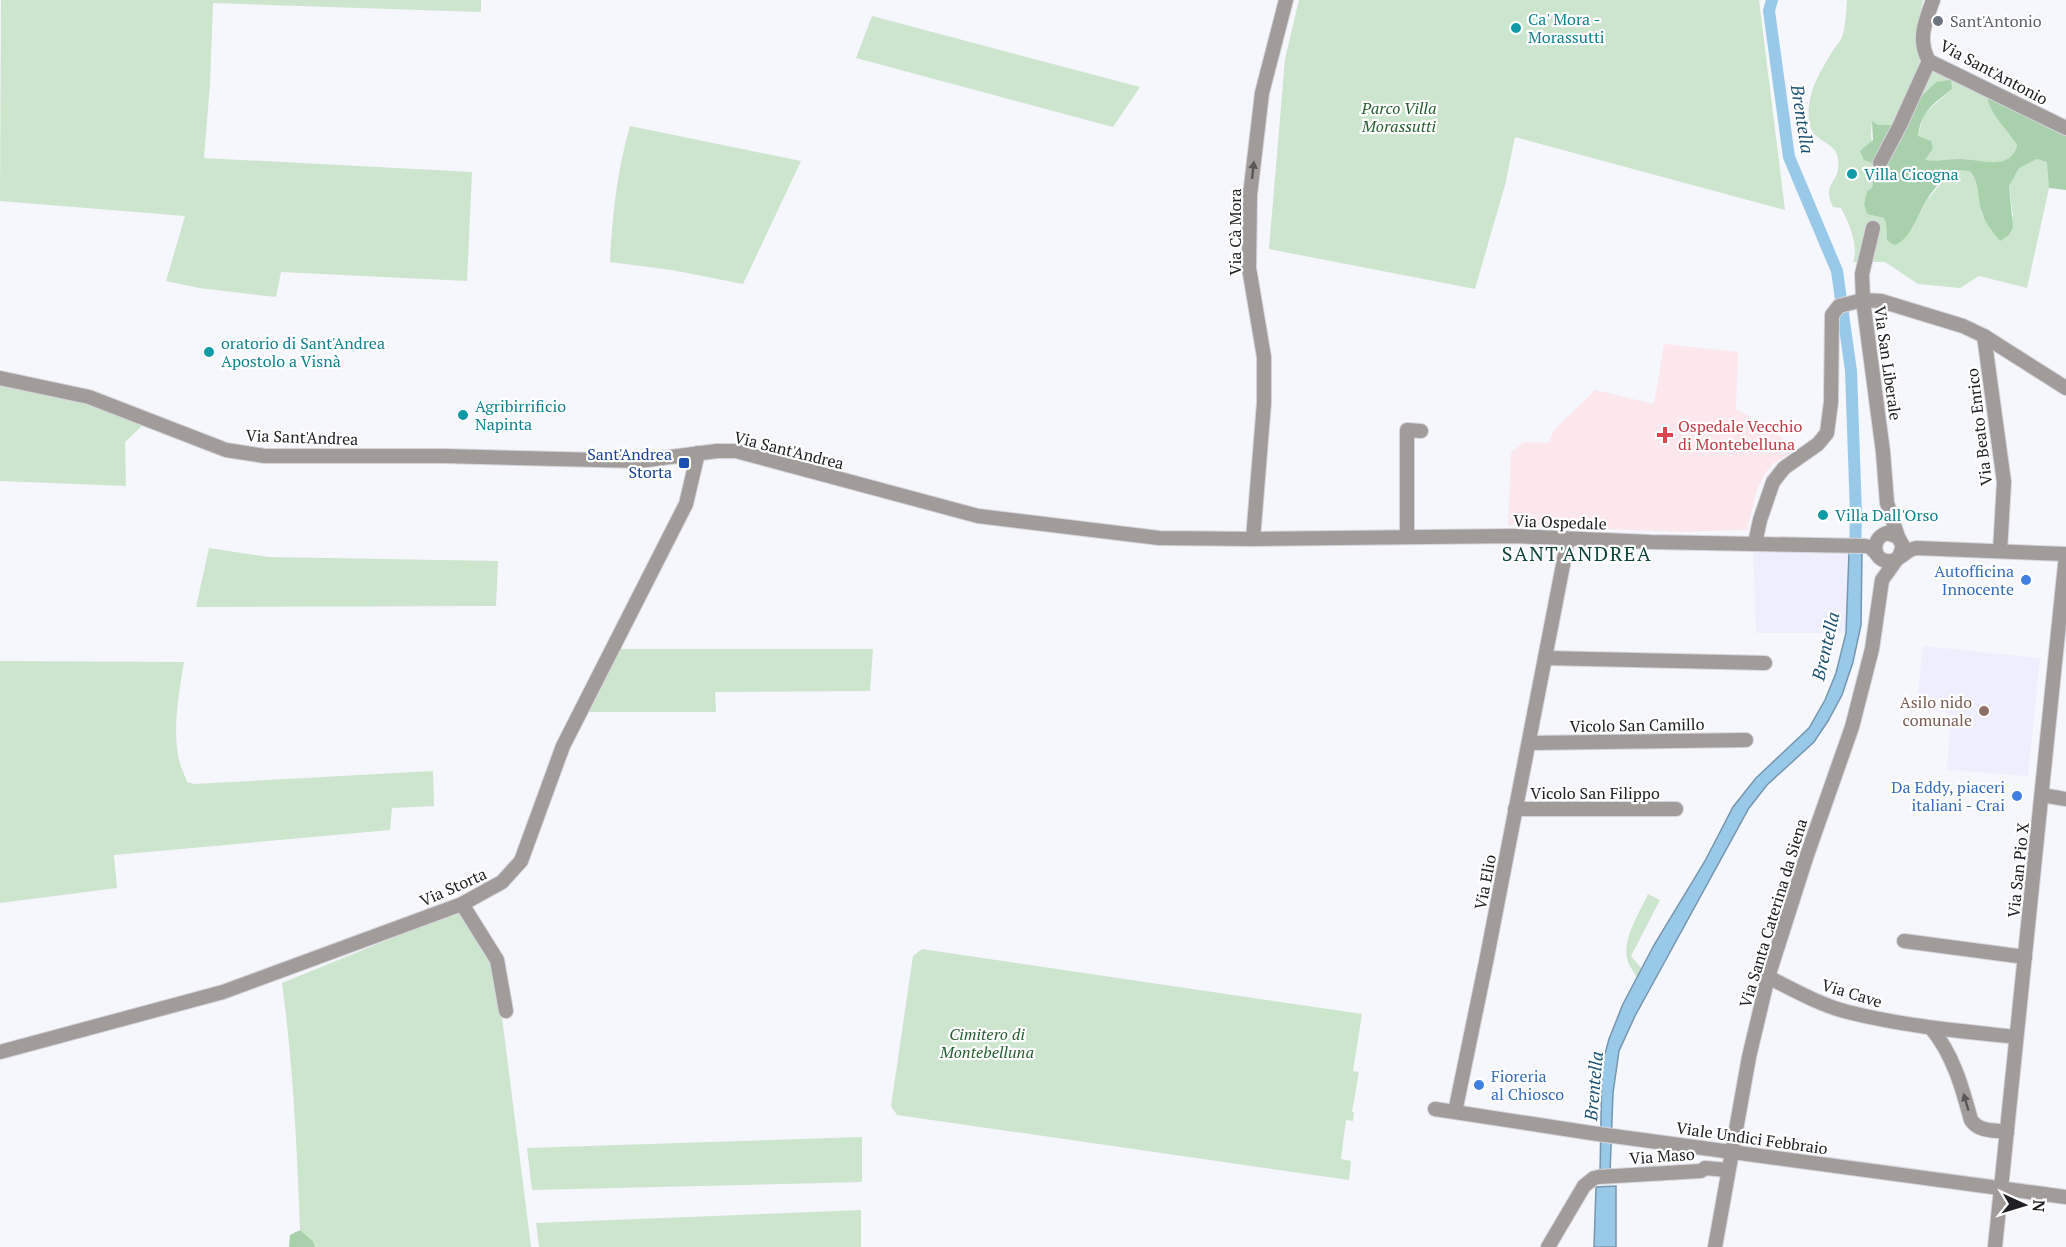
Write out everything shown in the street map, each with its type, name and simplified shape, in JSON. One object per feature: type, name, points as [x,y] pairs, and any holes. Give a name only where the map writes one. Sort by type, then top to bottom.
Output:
[{"type":"street","name":"Via Cà Mora","points":[[1253,539],[1264,403],[1264,357],[1249,268],[1251,195],[1262,93],[1286,0]]},
{"type":"street","name":"Via Sant'Antonio","points":[[1933,0],[1922,40],[1929,61],[2066,128]]},
{"type":"street","points":[[1880,163],[1929,61]]},
{"type":"street","name":"Via San Liberale","points":[[1874,228],[1862,274],[1863,300],[1883,452],[1887,503],[1899,538]]},
{"type":"street","points":[[1755,543],[1760,519],[1773,482],[1784,468],[1818,444],[1827,433],[1831,402],[1832,315],[1839,306],[1863,300],[1881,302],[1963,326],[1984,336],[2066,388]]},
{"type":"street","name":"Via Beato Enrico","points":[[1984,336],[2004,482],[2000,551]]},
{"type":"street","name":"Via Sant'Andrea","points":[[0,378],[89,397],[226,450],[266,456],[443,456],[639,460],[717,451],[736,452],[978,516],[1159,538],[1253,539]]},
{"type":"street","points":[[1407,537],[1407,430],[1421,431]]},
{"type":"street","name":"Via Storta","points":[[0,1052],[223,992],[462,904],[502,882],[521,861],[563,746],[686,504],[698,453]]},
{"type":"street","name":"Via San Liberale","points":[[1874,546],[1887,503]]},
{"type":"street","points":[[1923,548],[1887,533],[1874,546],[1884,561],[1891,561],[1912,549],[1923,548],[2066,554]]},
{"type":"street","name":"Via Ospedale","points":[[1253,539],[1513,536],[1874,546]]},
{"type":"street","points":[[1898,558],[1903,546],[1899,538]]},
{"type":"street","name":"Via Elio","points":[[1455,1112],[1568,539]]},
{"type":"street","name":"Via Santa Caterina da Siena","points":[[1874,546],[1879,593]]},
{"type":"street","name":"Via San Pio X","points":[[1995,1247],[2066,554]]},
{"type":"street","name":"Via Santa Caterina da Siena","points":[[1715,1247],[1730,1152],[1768,977],[1806,858],[1852,727],[1872,650],[1883,578],[1898,558]]},
{"type":"street","points":[[1545,658],[1765,663]]},
{"type":"street","name":"Vicolo San Camillo","points":[[1529,743],[1746,740]]},
{"type":"street","points":[[2042,795],[2066,799]]},
{"type":"street","name":"Vicolo San Filippo","points":[[1515,809],[1676,809]]},
{"type":"street","points":[[462,904],[497,960],[506,1011]]},
{"type":"street","points":[[1904,941],[2025,957]]},
{"type":"street","name":"Via Cave","points":[[1768,977],[1846,1012],[1931,1028],[2016,1037]]},
{"type":"street","points":[[1931,1028],[1946,1049],[1975,1126],[1983,1130],[2007,1132]]},
{"type":"street","name":"Viale Undici Febbraio","points":[[1435,1109],[1615,1136],[2066,1197]]},
{"type":"street","name":"Via Maso","points":[[1548,1247],[1584,1186],[1596,1177],[1664,1175],[1701,1171],[1704,1168],[1727,1170]]},
{"type":"shaded area","name":"Ospedale Vecchio di Montebelluna","points":[[1664,344],[1738,352],[1736,409],[1769,427],[1795,450],[1774,463],[1765,473],[1757,490],[1747,530],[1679,532],[1508,525],[1511,452],[1524,442],[1548,443],[1555,429],[1595,390],[1654,404]]},
{"type":"shaded area","points":[[1753,550],[1849,552],[1846,633],[1756,633]]},
{"type":"shaded area","name":"Asilo nido comunale","points":[[1923,646],[2040,658],[2028,776],[1947,770],[1951,713],[1916,709]]},
{"type":"green space","points":[[1,0],[481,0],[481,12],[213,3],[204,158],[472,172],[467,281],[281,272],[276,297],[199,288],[166,281],[185,216],[0,201]]},
{"type":"green space","name":"Parco Villa Morassutti","points":[[1299,0],[1759,0],[1785,210],[1515,137],[1505,185],[1475,289],[1269,249],[1285,59]]},
{"type":"green space","points":[[1847,0],[1923,0],[1915,36],[1921,65],[1986,94],[1995,115],[2017,145],[2014,154],[2001,162],[1966,159],[1924,160],[1918,136],[1924,114],[1952,89],[1936,82],[1892,125],[1878,125],[1872,122],[1875,170],[1872,188],[1867,191],[1864,204],[1867,214],[1884,218],[1887,240],[1912,229],[1927,200],[1947,176],[1956,170],[1970,171],[1979,187],[1982,214],[2000,241],[2013,216],[2009,186],[2018,168],[2037,159],[2048,162],[2049,188],[2027,288],[1979,276],[1960,288],[1918,284],[1885,262],[1853,262],[1855,248],[1850,227],[1841,208],[1833,207],[1830,199],[1830,187],[1837,173],[1838,159],[1833,148],[1814,134],[1809,122],[1814,85],[1842,37]]},
{"type":"green space","points":[[872,16],[1140,87],[1113,127],[856,58]]},
{"type":"green space","points":[[1951,80],[1952,89],[1929,108],[1922,120],[1918,136],[1931,141],[1933,148],[1925,160],[1959,159],[1993,162],[2008,159],[2014,154],[2017,145],[1995,115],[1986,94],[2066,120],[2066,190],[2049,188],[2047,162],[2037,159],[2019,168],[2009,186],[2013,227],[2009,235],[2000,241],[1983,216],[1974,177],[1970,171],[1956,170],[1935,188],[1909,233],[1894,245],[1887,240],[1884,218],[1867,214],[1864,204],[1867,191],[1872,188],[1875,170],[1873,163],[1864,160],[1860,151],[1873,140],[1872,121],[1878,125],[1892,125],[1936,82]]},
{"type":"green space","points":[[630,126],[801,161],[743,284],[672,270],[610,262],[616,194]]},
{"type":"green space","points":[[0,385],[85,403],[144,424],[125,442],[126,486],[0,481]]},
{"type":"green space","points":[[209,548],[268,557],[498,561],[496,606],[196,607]]},
{"type":"green space","points":[[618,649],[873,649],[870,691],[715,692],[716,712],[586,712]]},
{"type":"green space","points":[[0,661],[184,662],[176,732],[179,758],[187,782],[194,784],[433,771],[434,806],[392,808],[390,830],[114,855],[117,888],[0,903]]},
{"type":"green space","points":[[1648,894],[1660,900],[1631,956],[1643,970],[1638,979],[1629,963],[1626,950],[1633,925]]},
{"type":"green space","points":[[458,911],[491,961],[501,1009],[531,1247],[315,1247],[313,1241],[300,1230],[294,1106],[282,983]]},
{"type":"green space","name":"Cimitero di Montebelluna","points":[[922,949],[1362,1014],[1353,1071],[1359,1072],[1352,1112],[1354,1112],[1353,1121],[1346,1120],[1341,1159],[1351,1161],[1349,1180],[897,1115],[891,1106],[913,956]]},
{"type":"green space","points":[[862,1137],[862,1182],[532,1190],[527,1148]]},
{"type":"green space","points":[[861,1210],[861,1247],[539,1247],[536,1223]]},
{"type":"green space","points":[[300,1230],[313,1241],[315,1247],[289,1247],[290,1235]]},
{"type":"water","points":[[1849,552],[1862,553],[1861,625],[1853,662],[1842,695],[1814,742],[1767,785],[1749,808],[1635,1016],[1619,1051],[1613,1093],[1610,1173],[1600,1174],[1602,1065],[1609,1039],[1623,1004],[1654,945],[1705,861],[1733,807],[1756,778],[1809,728],[1825,700],[1836,673],[1846,633]]},
{"type":"water","points":[[1616,1186],[1616,1247],[1594,1247],[1596,1187]]},
{"type":"waterway","name":"Brentella","points":[[1772,0],[1769,11],[1789,157],[1837,271],[1851,371],[1856,514],[1855,554]]},
{"type":"place","name":"Sant'Antonio","points":[[1938,21]]},
{"type":"place","name":"Ca' Mora - Morassutti","points":[[1516,28]]},
{"type":"place","name":"Villa Cicogna","points":[[1852,174]]},
{"type":"place","name":"oratorio di Sant'Andrea Apostolo a Visnà","points":[[209,352]]},
{"type":"place","name":"Agribirrificio Napinta","points":[[463,415]]},
{"type":"place","name":"Ospedale Vecchio di Montebelluna","points":[[1665,435]]},
{"type":"place","name":"Sant'Andrea Storta","points":[[684,463]]},
{"type":"place","name":"Villa Dall'Orso","points":[[1823,515]]},
{"type":"place","name":"Autofficina Innocente","points":[[2026,580]]},
{"type":"place","name":"Asilo nido comunale","points":[[1984,711]]},
{"type":"place","name":"Da Eddy, piaceri italiani - Crai","points":[[2017,796]]},
{"type":"place","name":"Fioreria al Chiosco","points":[[1479,1085]]},
{"type":"district","name":"SANT'ANDREA","points":[[1577,553]]}]
